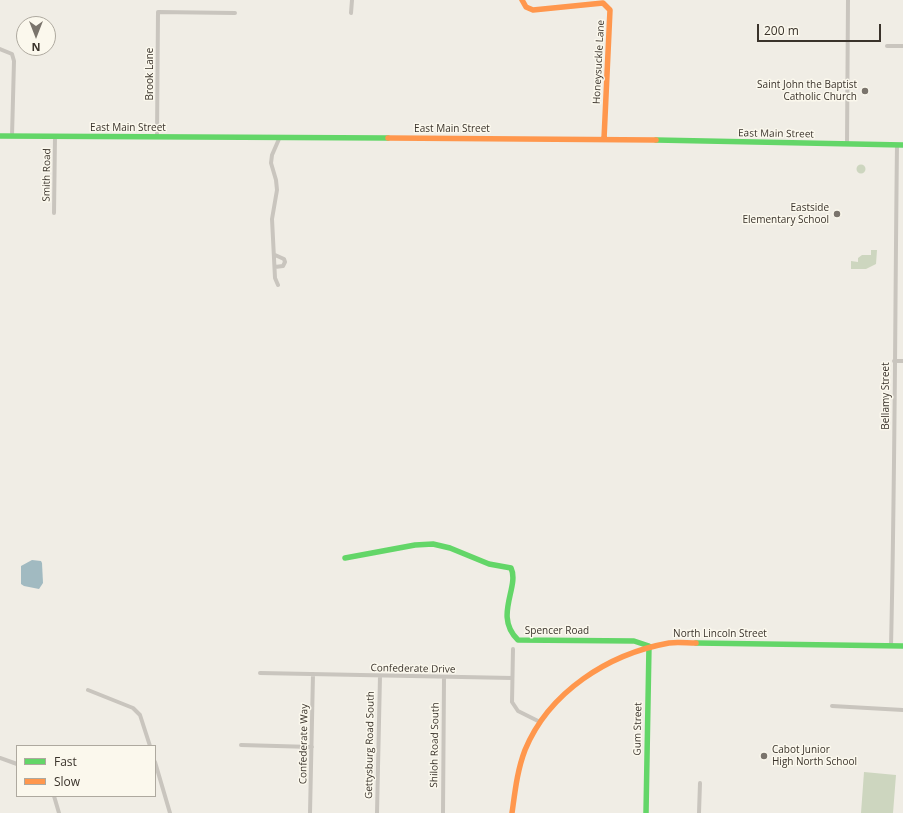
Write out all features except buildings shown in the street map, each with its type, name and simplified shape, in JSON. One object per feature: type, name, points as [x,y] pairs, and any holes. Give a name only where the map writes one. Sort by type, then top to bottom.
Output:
[{"type":"street","points":[[351,13],[352,0]]},
{"type":"street","name":"Honeysuckle Lane","points":[[522,0],[526,7],[533,10],[603,1],[610,10],[604,139]]},
{"type":"street","points":[[847,144],[848,0]]},
{"type":"street","name":"Brook Lane","points":[[157,137],[158,12],[234,13]]},
{"type":"street","points":[[887,46],[903,46]]},
{"type":"street","points":[[0,49],[12,54],[14,61],[12,136]]},
{"type":"street","name":"East Main Street","points":[[0,136],[279,139],[604,139],[900,145]]},
{"type":"street","name":"Smith Road","points":[[54,213],[55,137]]},
{"type":"street","points":[[278,285],[275,278],[272,219],[276,185],[271,163],[272,155],[279,139]]},
{"type":"street","name":"Bellamy Street","points":[[891,646],[894,479],[894,361],[900,145]]},
{"type":"street","points":[[275,256],[284,259],[285,262],[283,266],[275,267]]},
{"type":"street","points":[[894,361],[903,361]]},
{"type":"street","name":"Spencer Road","points":[[345,558],[359,557],[419,544],[434,544],[466,554],[490,565],[510,568],[514,574],[508,596],[509,622],[510,630],[518,640],[634,641],[643,642],[649,646]]},
{"type":"street","name":"North Lincoln Street","points":[[512,813],[517,775],[521,761],[540,722],[565,692],[589,673],[611,660],[649,646],[692,642],[903,646]]},
{"type":"street","name":"Gum Street","points":[[646,813],[649,646]]},
{"type":"street","points":[[513,649],[512,702],[518,711],[540,722]]},
{"type":"street","name":"Confederate Drive","points":[[260,673],[444,678],[512,678]]},
{"type":"street","name":"Confederate Way","points":[[310,813],[312,674]]},
{"type":"street","name":"Gettysburg Road South","points":[[377,813],[380,676]]},
{"type":"street","name":"Shiloh Road South","points":[[443,813],[444,678]]},
{"type":"street","points":[[88,690],[133,708],[141,719],[150,745]]},
{"type":"street","points":[[832,706],[903,710]]},
{"type":"street","points":[[241,745],[312,747]]},
{"type":"street","points":[[0,758],[16,764]]},
{"type":"street","points":[[156,765],[170,813]]},
{"type":"street","points":[[699,813],[700,783]]},
{"type":"street","points":[[54,797],[59,813]]},
{"type":"green space","points":[[861,164],[866,169],[861,174],[856,169]]},
{"type":"green space","points":[[871,250],[877,250],[876,264],[866,269],[851,269],[851,261],[858,262],[858,258],[862,255],[871,255]]},
{"type":"green space","points":[[864,772],[896,775],[893,813],[861,813]]},
{"type":"water","points":[[32,560],[41,561],[42,563],[43,583],[39,589],[21,584],[21,566]]},
{"type":"traffic: fast","points":[[0,136],[388,138]]},
{"type":"traffic: fast","points":[[656,140],[903,145]]},
{"type":"traffic: fast","points":[[345,558],[415,545],[433,544],[450,548],[489,564],[511,568],[513,576],[507,612],[511,631],[518,640],[634,641],[649,646],[646,813]]},
{"type":"traffic: fast","points":[[696,643],[903,646]]},
{"type":"traffic: slow","points":[[522,0],[526,7],[533,10],[603,3],[610,10],[604,139]]},
{"type":"traffic: slow","points":[[388,138],[656,140]]},
{"type":"traffic: slow","points":[[512,813],[518,774],[525,750],[536,729],[549,710],[565,694],[583,679],[603,666],[624,656],[646,648],[669,643],[696,643]]},
{"type":"place","name":"Saint John the Baptist Catholic Church","points":[[865,91]]},
{"type":"place","name":"Eastside Elementary School","points":[[837,214]]},
{"type":"place","name":"Cabot Junior High North School","points":[[764,756]]}]
